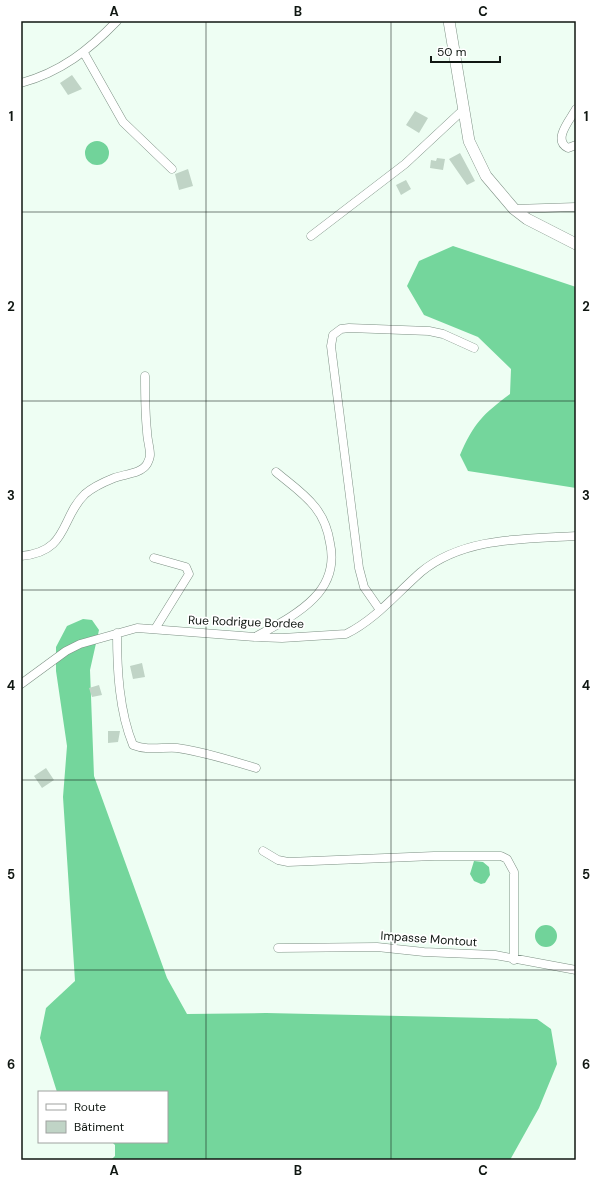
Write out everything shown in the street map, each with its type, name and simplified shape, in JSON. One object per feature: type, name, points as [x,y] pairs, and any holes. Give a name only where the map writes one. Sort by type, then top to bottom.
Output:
[{"type":"street","points":[[21,83],[53,72],[84,53],[117,21]]},
{"type":"street","points":[[449,21],[469,141],[486,176],[514,209],[576,244]]},
{"type":"street","points":[[84,53],[122,122],[172,169]]},
{"type":"street","points":[[576,109],[562,134],[560,141],[563,146],[568,148],[576,145]]},
{"type":"street","points":[[311,236],[405,164],[463,110]]},
{"type":"street","points":[[514,209],[576,207]]},
{"type":"street","points":[[380,610],[364,586],[359,568],[331,346],[333,335],[341,329],[349,328],[429,331],[443,334],[474,348]]},
{"type":"street","points":[[21,556],[32,555],[42,551],[54,543],[63,532],[76,506],[84,495],[95,487],[114,478],[144,469],[150,457],[147,431],[145,376]]},
{"type":"street","points":[[255,637],[291,617],[321,591],[331,574],[333,560],[328,534],[319,513],[305,497],[276,472]]},
{"type":"street","name":"Rue Rodrigue Bordee","points":[[21,684],[72,648],[137,628],[196,634],[282,638],[346,634],[355,630],[380,610],[426,568],[454,551],[469,547],[523,539],[576,536]]},
{"type":"street","points":[[154,558],[186,567],[189,574],[155,629]]},
{"type":"street","points":[[118,633],[117,655],[126,722],[133,745],[147,749],[175,748],[228,759],[256,768]]},
{"type":"street","points":[[263,851],[278,860],[288,862],[434,856],[501,856],[507,859],[514,872],[514,960]]},
{"type":"street","name":"Impasse Montout","points":[[278,948],[376,947],[424,952],[495,955],[514,960],[576,970]]},
{"type":"shaded area","points":[[97,141],[106,144],[109,153],[106,162],[97,165],[88,162],[85,153],[88,144]]},
{"type":"shaded area","points":[[453,246],[576,287],[576,488],[468,471],[460,455],[470,435],[480,420],[492,408],[510,394],[511,369],[478,337],[424,315],[407,286],[419,261]]},
{"type":"shaded area","points":[[83,619],[92,620],[99,630],[90,670],[94,776],[167,978],[187,1014],[266,1013],[537,1019],[551,1029],[557,1064],[539,1108],[510,1160],[111,1160],[115,1156],[115,1145],[113,1143],[168,1143],[168,1091],[57,1091],[40,1038],[46,1008],[75,981],[63,797],[67,746],[56,671],[56,647],[67,626]]},
{"type":"shaded area","points":[[474,861],[483,862],[489,867],[490,875],[485,883],[481,884],[474,881],[470,874]]},
{"type":"shaded area","points":[[546,925],[554,928],[557,936],[554,944],[546,947],[538,944],[535,936],[538,928]]},
{"type":"building","points":[[72,75],[82,89],[68,95],[60,83]]},
{"type":"building","points":[[415,111],[428,118],[419,133],[406,125]]},
{"type":"building","points":[[460,153],[475,181],[467,185],[449,159]]},
{"type":"building","points":[[437,158],[445,159],[443,170],[430,168],[431,160],[436,161]]},
{"type":"building","points":[[188,169],[193,186],[179,190],[175,174]]},
{"type":"building","points":[[406,180],[411,189],[401,195],[396,185]]},
{"type":"building","points":[[142,663],[145,677],[133,679],[130,666]]},
{"type":"building","points":[[99,685],[102,695],[92,697],[89,688]]},
{"type":"building","points":[[108,731],[120,731],[118,742],[108,743]]},
{"type":"building","points":[[46,768],[54,780],[42,788],[34,776]]}]
